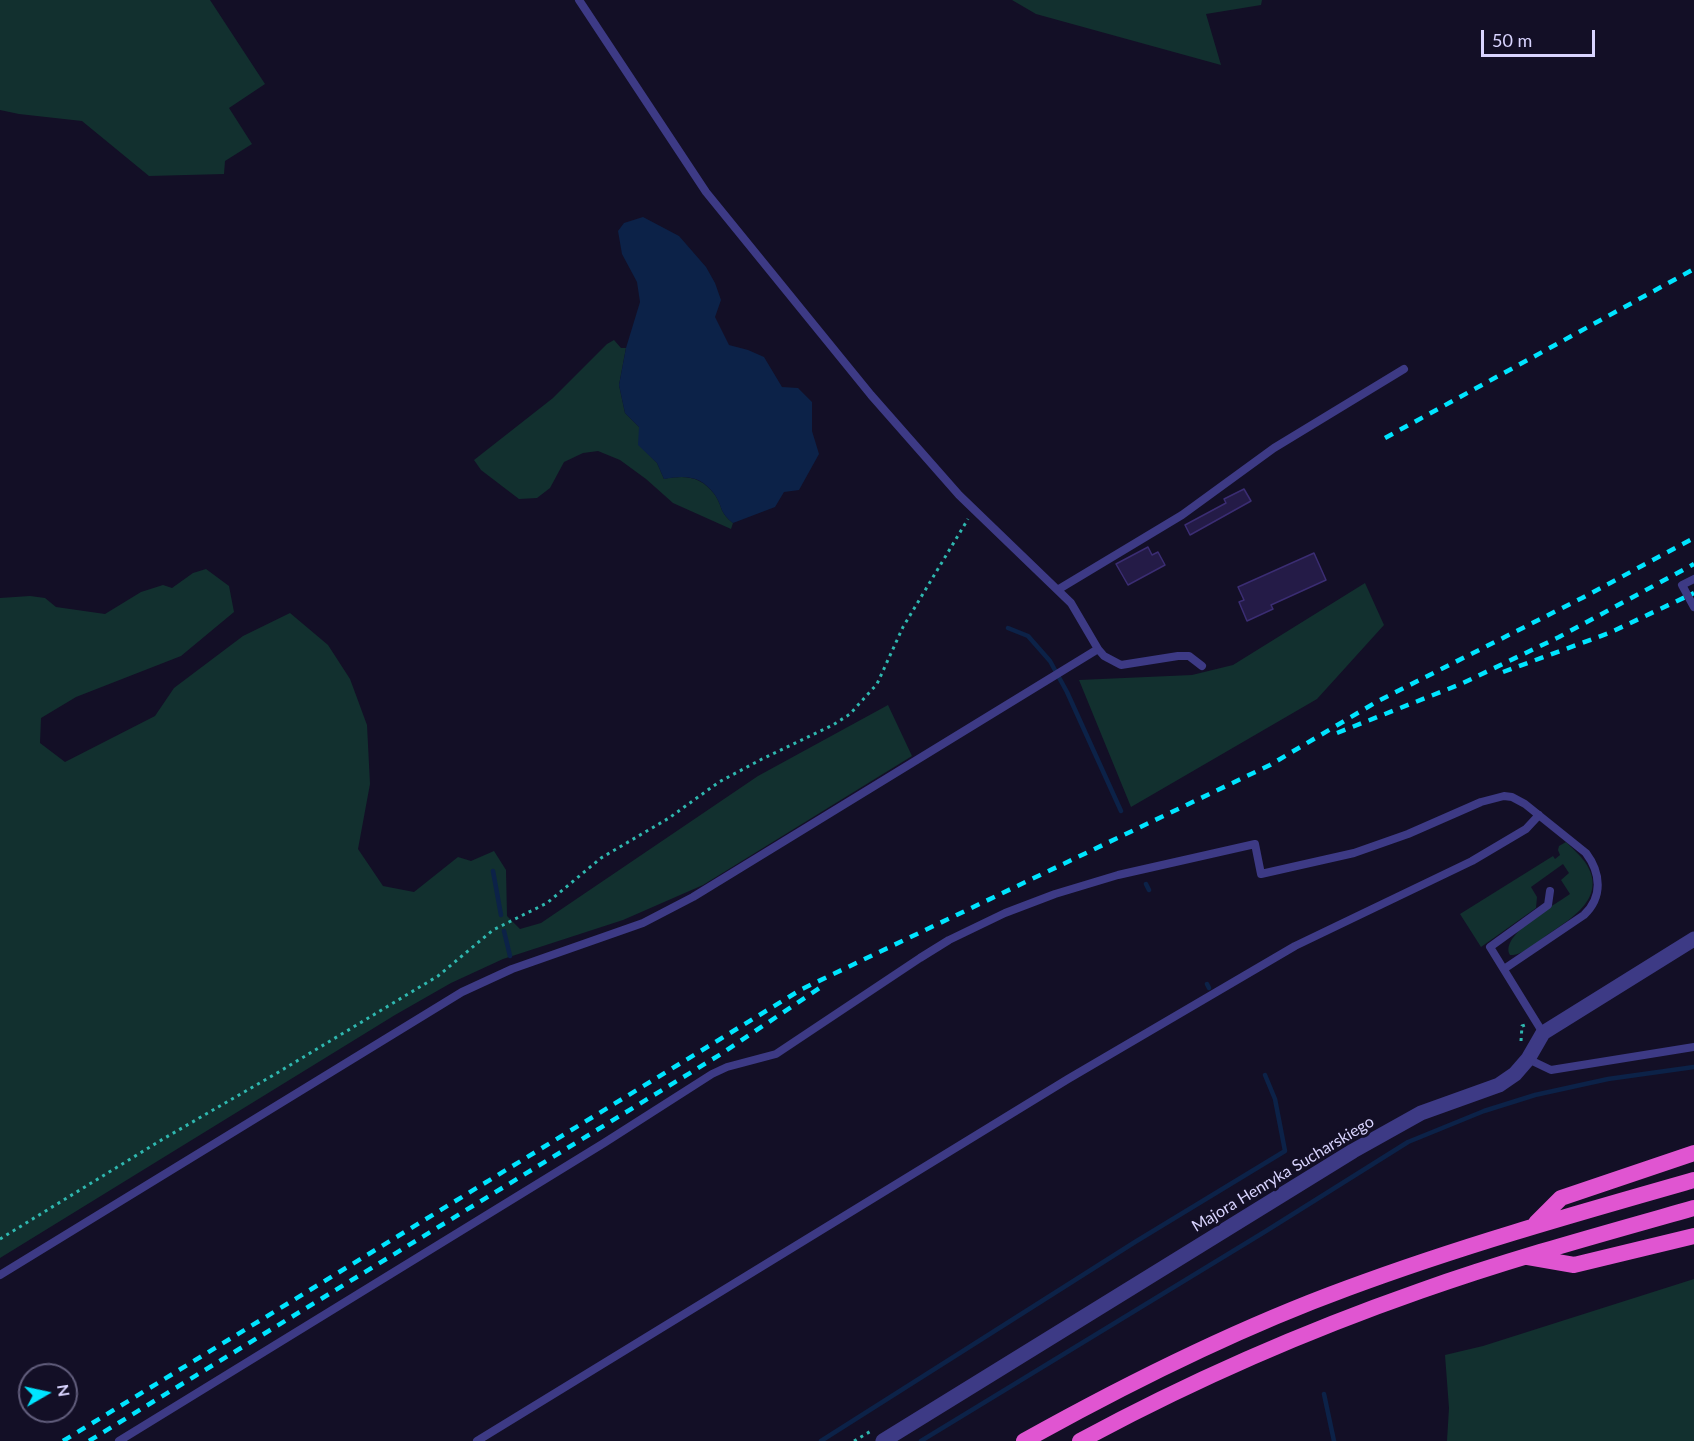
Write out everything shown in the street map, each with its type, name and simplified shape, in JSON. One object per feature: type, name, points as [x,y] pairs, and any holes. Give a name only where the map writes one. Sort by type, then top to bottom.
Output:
[{"type":"highway","points":[[1533,1226],[1561,1198],[1694,1153]]},
{"type":"highway","points":[[1024,1441],[1151,1373],[1253,1326],[1346,1288],[1458,1249],[1694,1180]]},
{"type":"highway","points":[[1080,1441],[1164,1397],[1334,1322],[1524,1257],[1694,1208]]},
{"type":"highway","points":[[1524,1257],[1574,1265],[1694,1236]]},
{"type":"street","name":"Majora Henryka Sucharskiego","points":[[883,1441],[1353,1151],[1421,1113],[1499,1084],[1515,1074],[1528,1059],[1543,1033],[1694,939]]},
{"type":"lane","points":[[579,0],[706,192],[871,395],[975,511],[1059,589],[1071,603],[1098,649],[1112,662],[1121,665],[1189,656],[1202,666]]},
{"type":"lane","points":[[1059,589],[1182,515],[1274,448],[1404,369]]},
{"type":"lane","points":[[1694,579],[1682,585],[1694,607]]},
{"type":"lane","points":[[0,1275],[462,992],[512,969],[618,932],[667,911],[1098,649]]},
{"type":"lane","points":[[118,1441],[712,1074],[727,1067],[776,1054],[949,940],[1005,913],[1055,894],[1118,875],[1255,844],[1261,874],[1322,861],[1354,853],[1408,834],[1504,796],[1512,798],[1539,815],[1586,853],[1597,875],[1596,898],[1592,908],[1504,969]]},
{"type":"lane","points":[[477,1441],[1068,1079],[1287,951],[1472,861],[1526,829],[1539,815]]},
{"type":"lane","points":[[1543,1033],[1490,947],[1548,905],[1550,891]]},
{"type":"lane","points":[[1528,1059],[1551,1070],[1694,1047]]},
{"type":"path","points":[[0,1239],[163,1139],[438,976],[493,930],[547,903],[601,858],[669,818],[719,782],[833,725],[849,714],[877,684],[903,627],[957,536],[975,511]]},
{"type":"green space","points":[[0,0],[210,0],[265,84],[229,108],[252,144],[225,161],[224,174],[149,176],[82,121],[0,110]]},
{"type":"green space","points":[[1012,0],[1262,0],[1261,5],[1206,14],[1221,65],[1036,14]]},
{"type":"green space","points":[[614,340],[621,348],[626,348],[619,385],[625,413],[639,427],[639,445],[657,463],[664,479],[692,478],[710,489],[725,516],[733,523],[731,529],[673,503],[620,460],[598,451],[583,453],[564,462],[550,488],[537,498],[519,499],[481,470],[474,460],[553,398],[607,344]]},
{"type":"green space","points":[[206,569],[229,586],[234,612],[181,656],[76,697],[41,718],[40,743],[65,762],[155,716],[174,688],[243,636],[290,613],[328,645],[350,679],[367,725],[370,784],[358,849],[383,886],[414,892],[458,857],[471,861],[494,851],[506,870],[507,916],[520,929],[541,923],[758,776],[888,705],[912,756],[703,885],[623,920],[503,959],[451,983],[395,1015],[0,1258],[0,598],[30,596],[45,598],[56,607],[105,614],[141,592],[163,585],[172,588],[193,573]]},
{"type":"green space","points":[[1365,583],[1384,625],[1317,699],[1131,807],[1079,680],[1192,675],[1233,665]]},
{"type":"green space","points":[[1566,842],[1583,859],[1591,875],[1593,886],[1584,906],[1530,948],[1510,955],[1509,947],[1520,930],[1570,894],[1561,880],[1569,873],[1563,864],[1531,887],[1537,897],[1536,908],[1481,947],[1460,914],[1553,856],[1555,859],[1560,855],[1559,846]]},
{"type":"green space","points":[[1694,1279],[1694,1441],[1447,1441],[1449,1408],[1445,1355],[1483,1346]]},
{"type":"water","points":[[643,217],[679,236],[706,267],[721,300],[715,317],[729,345],[764,357],[782,387],[798,388],[812,402],[812,431],[819,454],[799,490],[784,492],[775,507],[733,523],[723,512],[710,488],[698,480],[686,477],[664,479],[657,463],[638,445],[639,427],[625,413],[619,385],[626,348],[640,302],[637,282],[622,254],[618,231],[624,223]]},
{"type":"building","points":[[1244,489],[1251,501],[1190,535],[1185,525],[1226,503],[1224,499]]},
{"type":"building","points":[[1148,547],[1152,555],[1158,552],[1165,565],[1128,585],[1116,564]]},
{"type":"building","points":[[1314,553],[1326,580],[1271,605],[1273,609],[1247,621],[1239,602],[1244,600],[1238,587]]},
{"type":"waterway","points":[[1008,628],[1028,636],[1050,661],[1067,692],[1121,811]]},
{"type":"waterway","points":[[493,871],[501,915]]},
{"type":"waterway","points":[[1146,884],[1149,890]]},
{"type":"waterway","points":[[504,931],[510,956]]},
{"type":"waterway","points":[[1207,984],[1209,988]]},
{"type":"waterway","points":[[921,1441],[1408,1142],[1484,1111],[1535,1095],[1608,1079],[1694,1067]]},
{"type":"waterway","points":[[821,1441],[1135,1242],[1285,1151],[1275,1099],[1265,1075]]},
{"type":"waterway","points":[[1324,1394],[1334,1441]]},
{"type":"railway","points":[[1385,438],[1694,269]]},
{"type":"railway","points":[[63,1441],[802,989],[1270,765],[1378,701],[1582,598],[1694,538]]},
{"type":"railway","points":[[1337,733],[1461,684],[1559,637],[1694,564]]},
{"type":"railway","points":[[1503,672],[1609,633],[1694,593]]},
{"type":"railway","points":[[89,1441],[721,1054],[821,987]]}]
